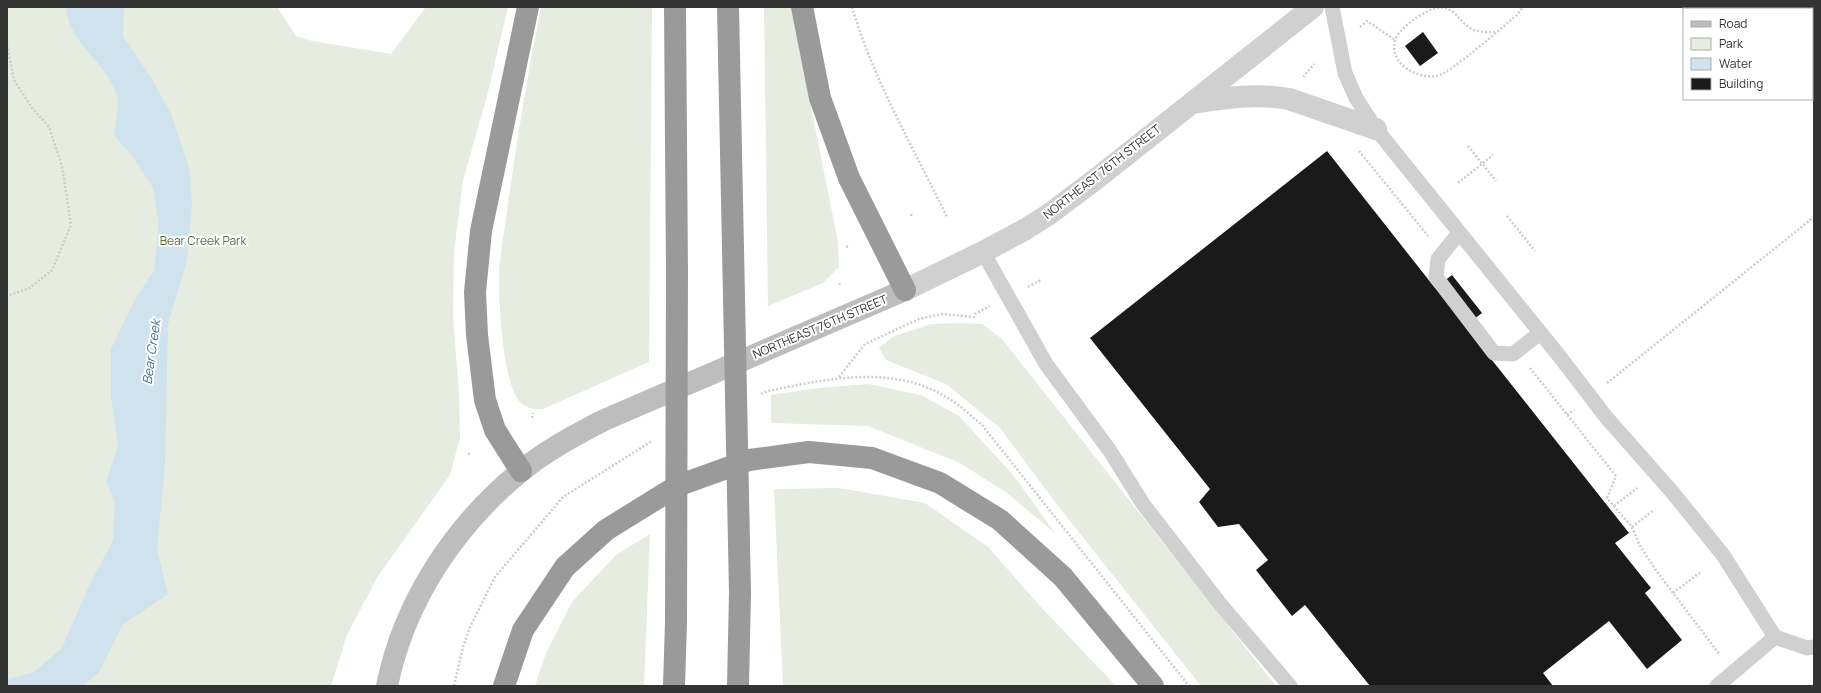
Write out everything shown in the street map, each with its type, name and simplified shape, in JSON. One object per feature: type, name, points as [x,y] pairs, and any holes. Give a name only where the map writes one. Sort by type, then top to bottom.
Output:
[{"type":"highway","points":[[521,471],[495,430],[485,400],[477,335],[475,292],[481,231],[528,7]]},
{"type":"highway","points":[[674,686],[676,622],[677,273],[675,7]]},
{"type":"highway","points":[[728,7],[740,593],[738,686]]},
{"type":"highway","points":[[802,7],[820,98],[849,178],[905,290]]},
{"type":"highway","points":[[504,686],[523,630],[565,567],[606,530],[677,486],[749,460],[809,452],[879,460],[940,483],[1000,520],[1063,577],[1153,686]]},
{"type":"main road","name":"NORTHEAST 76TH STREET","points":[[387,686],[409,615],[435,567],[474,515],[495,493],[521,471],[561,443],[602,421],[905,290]]},
{"type":"street","name":"NORTHEAST 76TH STREET","points":[[905,290],[1024,230],[1073,197],[1313,7]]},
{"type":"street","points":[[1190,103],[1235,97],[1274,96],[1289,99],[1376,128]]},
{"type":"lane","points":[[1332,7],[1345,73],[1356,98],[1376,128],[1606,417],[1673,493],[1723,556],[1775,637],[1807,648],[1814,647]]},
{"type":"lane","points":[[1459,233],[1438,259],[1436,277],[1494,353],[1513,354],[1540,333]]},
{"type":"lane","points":[[983,252],[1046,364],[1110,451],[1143,504],[1221,605],[1290,686]]},
{"type":"lane","points":[[1717,686],[1775,637]]},
{"type":"path","points":[[852,7],[859,32],[877,73],[947,217]]},
{"type":"path","points":[[1496,32],[1474,30],[1468,26],[1456,12],[1447,8],[1431,8],[1402,29],[1395,40],[1396,54],[1403,67],[1417,74],[1437,76],[1452,68],[1517,16],[1523,7]]},
{"type":"path","points":[[1360,27],[1367,21],[1395,40]]},
{"type":"path","points":[[7,45],[14,80],[32,108],[48,127],[53,140],[62,166],[71,225],[52,270],[30,288],[7,296]]},
{"type":"path","points":[[1468,146],[1496,182]]},
{"type":"path","points":[[1358,150],[1442,254]]},
{"type":"path","points":[[1458,183],[1493,155]]},
{"type":"path","points":[[911,216],[912,212]]},
{"type":"path","points":[[1507,216],[1535,251]]},
{"type":"path","points":[[1605,384],[1814,217]]},
{"type":"path","points":[[846,247],[850,246]]},
{"type":"path","points":[[839,377],[865,344],[919,319],[941,314],[974,317],[976,314]]},
{"type":"path","points":[[864,340],[865,344]]},
{"type":"path","points":[[1517,351],[1616,476],[1607,498],[1632,527],[1639,544],[1673,593],[1732,672]]},
{"type":"path","points":[[760,394],[768,391],[839,377],[884,377],[917,383],[947,397],[982,425],[1189,686]]},
{"type":"path","points":[[1567,415],[1574,410]]},
{"type":"path","points":[[532,418],[533,413]]},
{"type":"path","points":[[454,686],[463,646],[470,627],[495,577],[563,497],[653,441]]},
{"type":"path","points":[[1614,506],[1637,488]]},
{"type":"path","points":[[1632,527],[1654,510]]},
{"type":"path","points":[[1673,593],[1702,571]]},
{"type":"green space","name":"Bear Creek Park","points":[[7,7],[277,7],[296,36],[312,41],[391,54],[426,7],[508,7],[487,96],[463,180],[454,252],[453,316],[459,395],[460,438],[450,475],[378,576],[347,635],[331,686],[7,686]]},
{"type":"green space","points":[[541,7],[652,7],[649,362],[543,409],[533,409],[527,407],[519,401],[513,390],[509,376],[503,340],[499,276],[501,249],[519,130]]},
{"type":"green space","points":[[764,7],[791,7],[838,242],[839,267],[823,283],[768,306]]},
{"type":"green space","points":[[932,324],[982,324],[1002,339],[1276,686],[1201,686],[1055,502],[1000,428],[946,384],[886,360],[879,348],[894,336]]},
{"type":"green space","points":[[868,384],[921,395],[959,416],[1014,476],[1055,533],[1007,493],[960,463],[868,426],[771,423],[771,395],[818,388]]},
{"type":"green space","points":[[839,488],[925,503],[988,547],[1040,606],[1116,686],[783,686],[774,489]]},
{"type":"green space","points":[[650,534],[644,686],[535,686],[546,653],[572,602],[616,555]]},
{"type":"water","name":"Bear Creek","points":[[66,7],[124,7],[123,36],[153,81],[171,114],[189,168],[192,202],[187,260],[168,324],[165,465],[157,549],[168,594],[122,625],[99,672],[83,686],[7,686],[7,679],[33,673],[62,648],[88,588],[113,540],[115,502],[106,481],[118,447],[111,396],[111,349],[137,296],[154,271],[159,225],[153,188],[133,157],[114,135],[118,100],[112,84],[74,32]]},
{"type":"building","points":[[1423,32],[1438,53],[1420,66],[1405,46]]},
{"type":"building","points":[[1327,151],[1435,288],[1452,275],[1482,313],[1465,326],[1629,533],[1615,543],[1651,588],[1645,593],[1682,640],[1647,669],[1609,621],[1543,673],[1553,686],[1370,686],[1305,605],[1292,616],[1256,570],[1268,560],[1239,524],[1218,527],[1199,502],[1210,489],[1090,338]]}]
